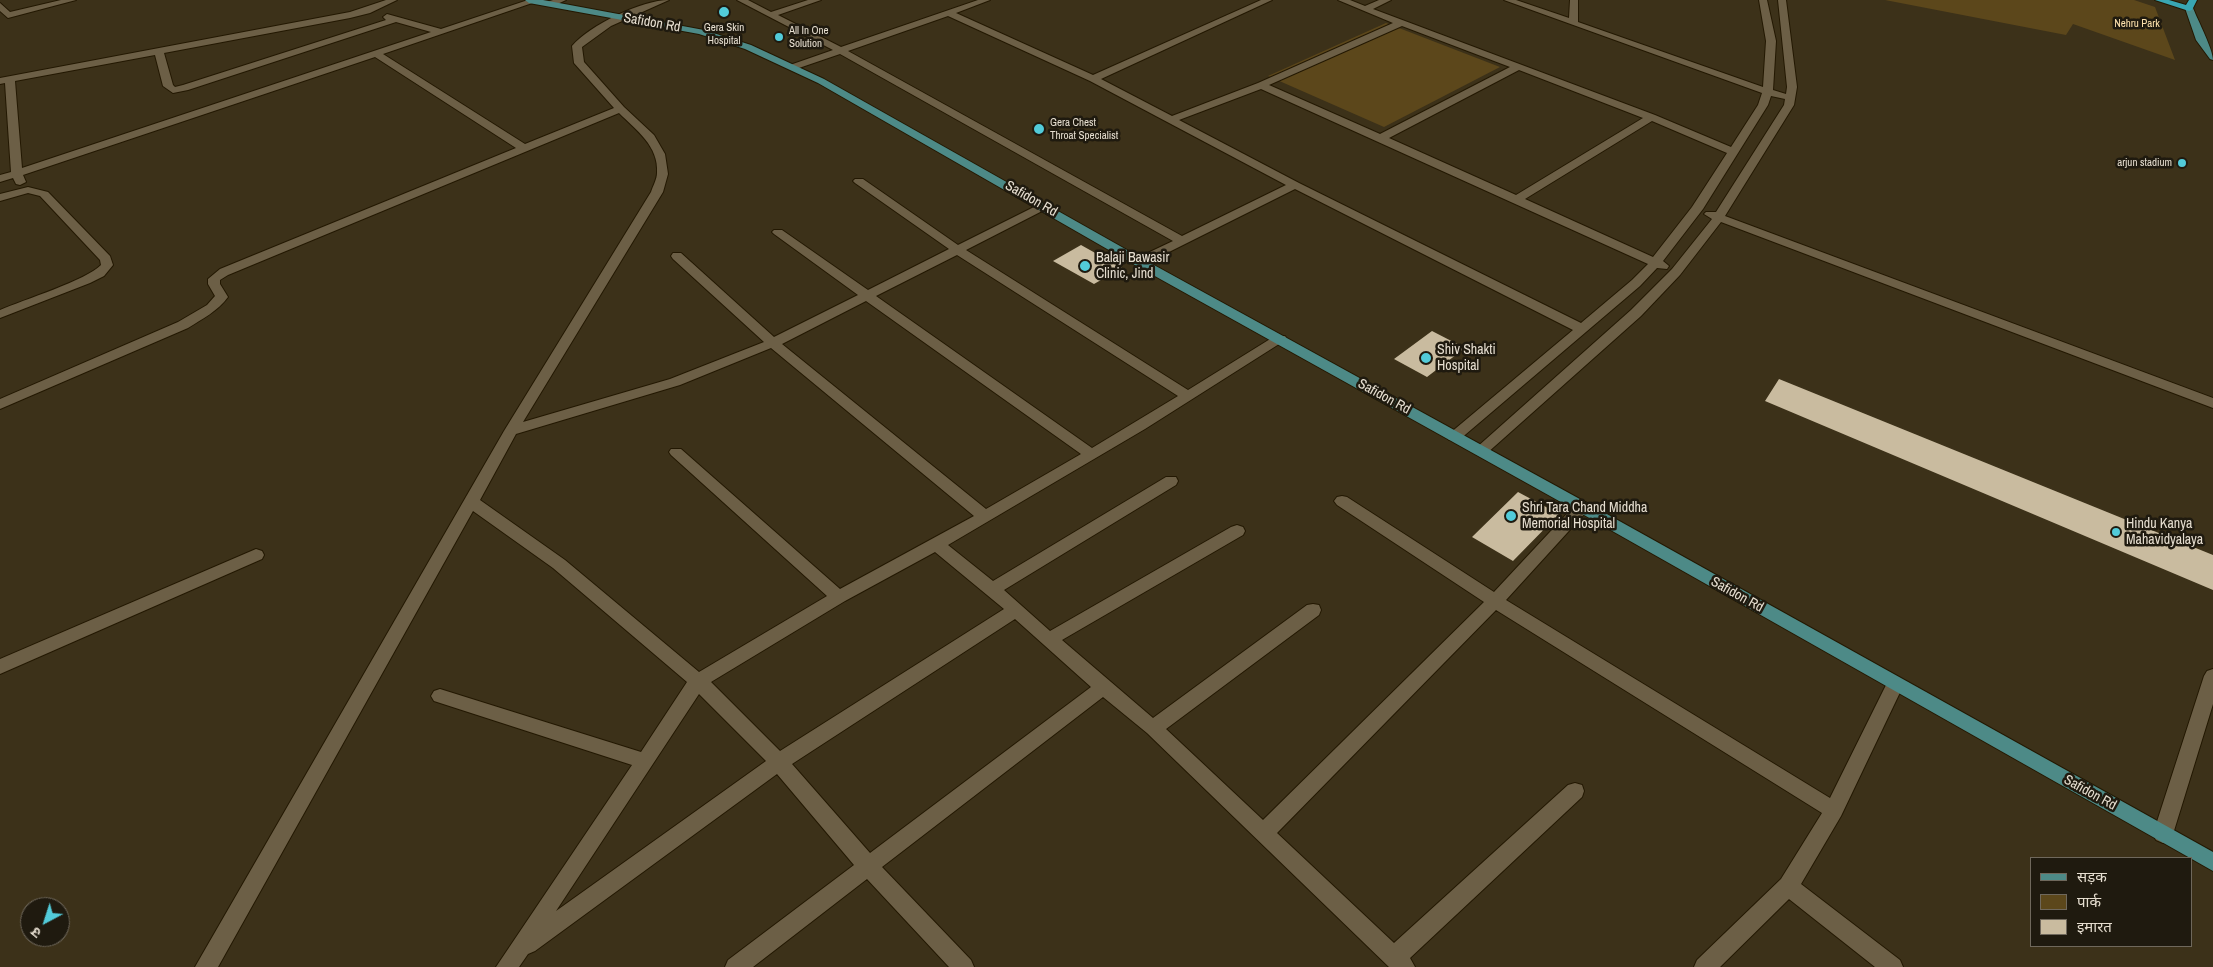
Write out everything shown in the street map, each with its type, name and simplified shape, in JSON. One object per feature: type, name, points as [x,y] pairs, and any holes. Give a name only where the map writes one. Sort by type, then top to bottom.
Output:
[{"type":"highway","points":[[2160,0],[2191,4]]},
{"type":"main road","name":"Safidon Rd","points":[[542,1],[620,18],[701,32],[748,47],[792,67],[1044,206],[1139,262],[1582,507],[2213,862]]},
{"type":"main road","points":[[2191,4],[2201,40],[2213,57]]},
{"type":"street","points":[[0,6],[8,15],[72,0]]},
{"type":"street","points":[[23,191],[17,174],[5,80],[367,11],[393,0]]},
{"type":"street","points":[[206,967],[511,431],[657,192],[664,174],[660,154],[650,137],[620,109],[579,63],[577,55],[578,46],[586,38],[620,18],[665,0]]},
{"type":"street","points":[[741,0],[840,50],[1181,240]]},
{"type":"street","points":[[772,14],[817,0]]},
{"type":"street","points":[[792,67],[986,0]]},
{"type":"street","points":[[1093,79],[1268,0]]},
{"type":"street","points":[[1342,0],[1651,117],[1734,152]]},
{"type":"street","points":[[1365,9],[1386,0]]},
{"type":"street","points":[[1508,0],[1768,92],[1791,98]]},
{"type":"street","points":[[1573,24],[1574,0]]},
{"type":"street","points":[[1454,437],[1636,282],[1655,263],[1697,209],[1756,118],[1768,92],[1771,42],[1763,0]]},
{"type":"street","points":[[1481,451],[1636,313],[1676,272],[1718,217],[1789,105],[1792,87],[1782,0]]},
{"type":"street","points":[[0,179],[441,32],[542,1]]},
{"type":"street","points":[[367,11],[441,32]]},
{"type":"street","points":[[948,13],[1093,79],[1295,185],[1582,329]]},
{"type":"street","points":[[159,51],[168,86],[173,90],[185,88],[397,20]]},
{"type":"street","points":[[1171,120],[1261,85],[1400,22]]},
{"type":"street","points":[[376,54],[524,148]]},
{"type":"street","points":[[1381,138],[1518,67]]},
{"type":"street","points":[[1261,85],[1676,272]]},
{"type":"street","points":[[0,404],[183,325],[218,302],[222,297],[214,284],[214,279],[224,272],[620,109]]},
{"type":"street","points":[[1517,199],[1651,117]]},
{"type":"street","points":[[859,181],[956,249],[1187,396]]},
{"type":"street","points":[[1139,262],[1295,185]]},
{"type":"street","points":[[0,198],[23,191],[38,190],[106,259],[107,265],[100,273],[86,280],[0,314]]},
{"type":"street","points":[[511,431],[676,382],[773,343],[864,295],[1044,206]]},
{"type":"street","points":[[1697,209],[2213,403]]},
{"type":"street","points":[[778,232],[864,295],[1091,454]]},
{"type":"street","points":[[677,256],[773,343],[985,517]]},
{"type":"street","points":[[507,967],[698,681],[839,597],[985,517],[1140,426],[1280,339]]},
{"type":"street","points":[[676,452],[839,597]]},
{"type":"street","points":[[992,588],[1171,481]]},
{"type":"street","points":[[1342,501],[1495,601],[1834,810]]},
{"type":"street","points":[[472,502],[559,564],[698,681],[779,762],[869,867],[963,967]]},
{"type":"street","points":[[1264,833],[1495,601],[1582,507]]},
{"type":"street","points":[[1050,639],[1237,530]]},
{"type":"street","points":[[936,544],[992,588],[1103,687],[1153,728],[1399,962],[1575,791]]},
{"type":"street","points":[[0,667],[256,555]]},
{"type":"street","points":[[518,951],[779,762],[1015,610]]},
{"type":"street","points":[[1153,728],[1313,610]]},
{"type":"street","points":[[2163,834],[2213,676]]},
{"type":"street","points":[[1705,967],[1788,886],[1834,810],[1895,684]]},
{"type":"street","points":[[736,967],[1103,687]]},
{"type":"street","points":[[440,696],[645,761]]},
{"type":"street","points":[[1788,886],[1892,967]]},
{"type":"green space","name":"Nehru Park","points":[[1885,0],[2134,0],[2155,7],[2175,60],[2073,24],[2066,35]]},
{"type":"green space","points":[[1386,23],[1500,67],[1384,127],[1268,76]]},
{"type":"building","points":[[1081,245],[1122,268],[1094,284],[1053,261]]},
{"type":"building","points":[[1432,331],[1465,348],[1427,377],[1394,359]]},
{"type":"building","points":[[1779,379],[2213,555],[2213,590],[1765,401]]},
{"type":"building","points":[[1518,492],[1559,514],[1513,561],[1472,537]]},
{"type":"place","name":"Gera Skin Hospital","points":[[724,12]]},
{"type":"place","name":"All In One Solution","points":[[779,37]]},
{"type":"place","name":"Gera Chest Throat Specialist","points":[[1039,129]]},
{"type":"place","name":"arjun stadium","points":[[2182,163]]},
{"type":"place","name":"Balaji Bawasir Clinic, Jind","points":[[1085,266]]},
{"type":"place","name":"Shiv Shakti Hospital","points":[[1426,358]]},
{"type":"place","name":"Shri Tara Chand Middha Memorial Hospital","points":[[1511,516]]},
{"type":"place","name":"Hindu Kanya Mahavidyalaya","points":[[2116,532]]}]
